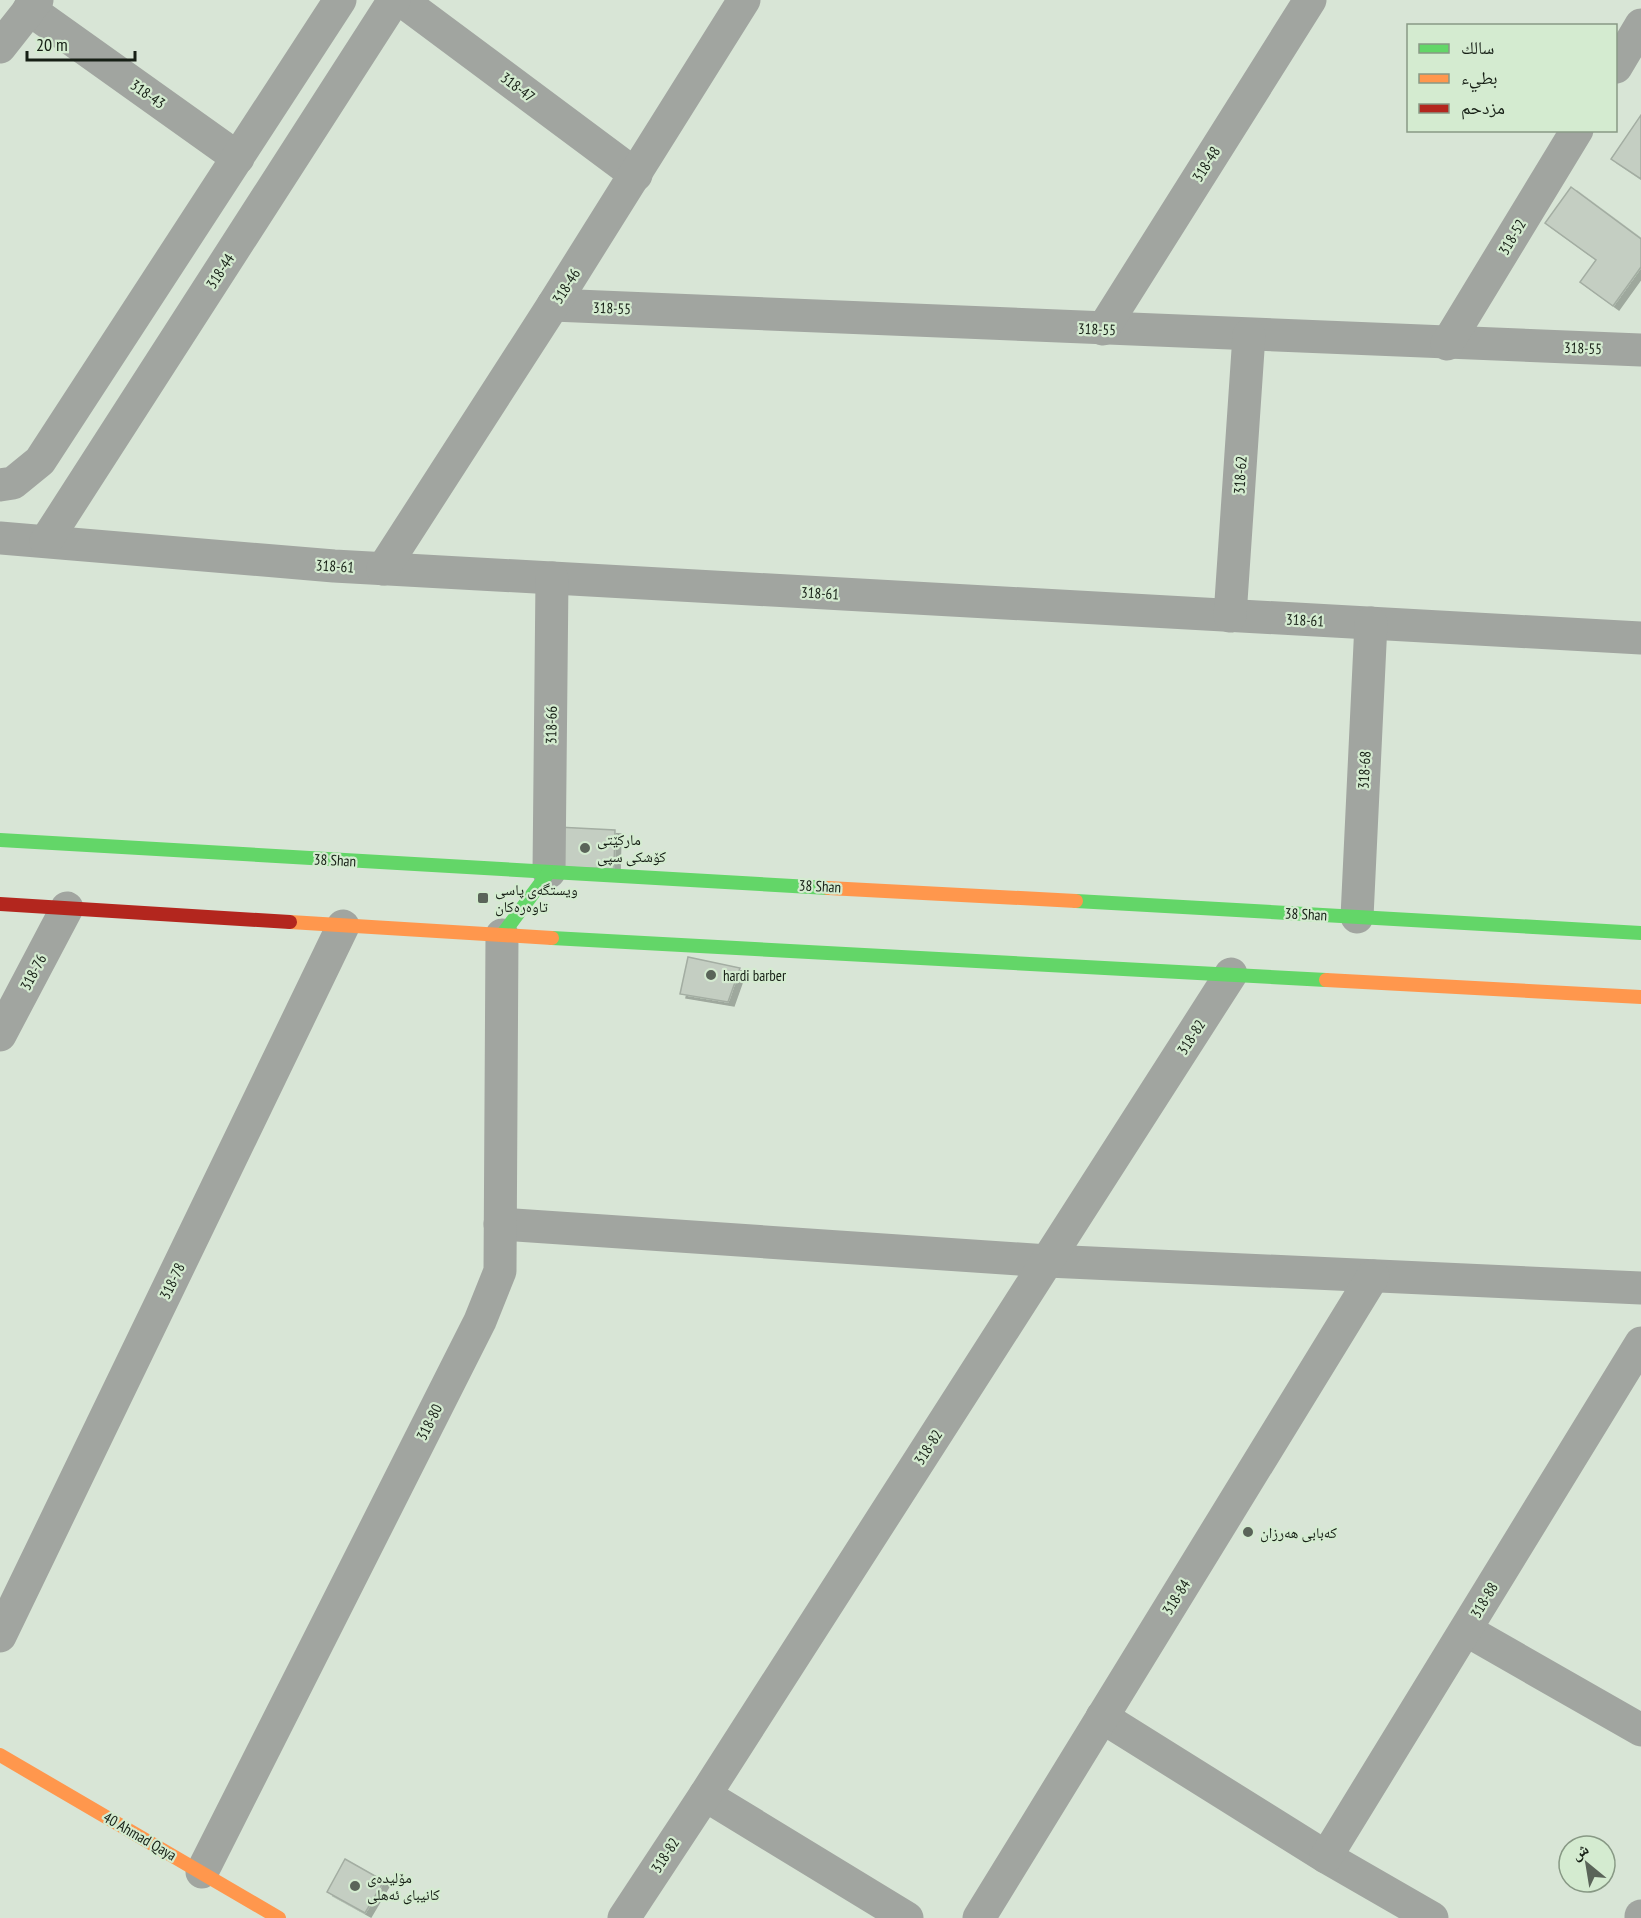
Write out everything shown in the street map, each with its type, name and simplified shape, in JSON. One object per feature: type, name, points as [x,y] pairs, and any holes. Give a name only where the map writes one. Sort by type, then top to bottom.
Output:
[{"type":"street","points":[[0,485],[13,483],[40,461],[340,0]]},
{"type":"street","name":"318-44","points":[[46,542],[394,0]]},
{"type":"street","name":"318-47","points":[[401,0],[636,175]]},
{"type":"street","name":"318-46","points":[[382,568],[554,305],[744,0]]},
{"type":"street","name":"318-48","points":[[1103,329],[1310,0]]},
{"type":"street","points":[[0,47],[33,5]]},
{"type":"street","name":"318-43","points":[[33,5],[237,158]]},
{"type":"street","points":[[1617,65],[1641,25]]},
{"type":"street","name":"318-52","points":[[1447,344],[1576,132]]},
{"type":"street","name":"318-55","points":[[554,305],[1447,344],[1641,350]]},
{"type":"street","name":"318-62","points":[[1230,616],[1249,335]]},
{"type":"street","name":"318-61","points":[[0,538],[382,568],[1641,638]]},
{"type":"street","name":"318-66","points":[[549,872],[552,578]]},
{"type":"street","name":"318-68","points":[[1358,917],[1371,623]]},
{"type":"street","name":"38 Shan","points":[[0,840],[1641,933]]},
{"type":"street","points":[[502,935],[549,872]]},
{"type":"street","points":[[0,904],[502,935],[1641,997]]},
{"type":"street","name":"318-76","points":[[0,1035],[67,908]]},
{"type":"street","name":"318-78","points":[[0,1636],[344,926]]},
{"type":"street","name":"318-80","points":[[202,1872],[480,1321],[500,1271],[502,935]]},
{"type":"street","name":"318-82","points":[[624,1918],[1231,974]]},
{"type":"street","points":[[500,1224],[1048,1261],[1641,1288]]},
{"type":"street","name":"318-84","points":[[979,1918],[1373,1276]]},
{"type":"street","name":"318-88","points":[[1326,1857],[1641,1343]]},
{"type":"street","points":[[1466,1630],[1641,1730]]},
{"type":"street","points":[[1102,1717],[1326,1857],[1432,1918]]},
{"type":"street","name":"40 Ahmad Qaya","points":[[0,1755],[279,1918]]},
{"type":"street","points":[[705,1795],[903,1917]]},
{"type":"building","points":[[1641,115],[1641,179],[1611,159]]},
{"type":"building","points":[[1571,187],[1641,239],[1641,267],[1613,306],[1580,282],[1596,260],[1545,223]]},
{"type":"building","name":"مارکێتی کۆشکی سپی","points":[[557,827],[615,830],[614,869],[555,867]]},
{"type":"building","name":"hardi barber","points":[[688,957],[740,968],[728,1002],[680,994]]},
{"type":"building","name":"مۆلیدەی کانیبای ئەهلی","points":[[345,1859],[384,1881],[365,1913],[327,1892]]},
{"type":"traffic: fast","points":[[0,840],[828,888]]},
{"type":"traffic: fast","points":[[502,935],[549,872]]},
{"type":"traffic: fast","points":[[1076,901],[1641,933]]},
{"type":"traffic: fast","points":[[552,938],[1326,980]]},
{"type":"traffic: slow","points":[[828,888],[1076,901]]},
{"type":"traffic: slow","points":[[290,922],[552,938]]},
{"type":"traffic: slow","points":[[1326,980],[1641,997]]},
{"type":"traffic: slow","points":[[0,1755],[279,1918]]},
{"type":"traffic: jam","points":[[0,904],[290,922]]},
{"type":"place","name":"مارکێتی کۆشکی سپی","points":[[585,848]]},
{"type":"place","name":"ویستگەی پاسی تاوەرەکان","points":[[483,898]]},
{"type":"place","name":"hardi barber","points":[[711,975]]},
{"type":"place","name":"کەبابی هەرزان","points":[[1248,1532]]},
{"type":"place","name":"مۆلیدەی کانیبای ئەهلی","points":[[355,1886]]}]
